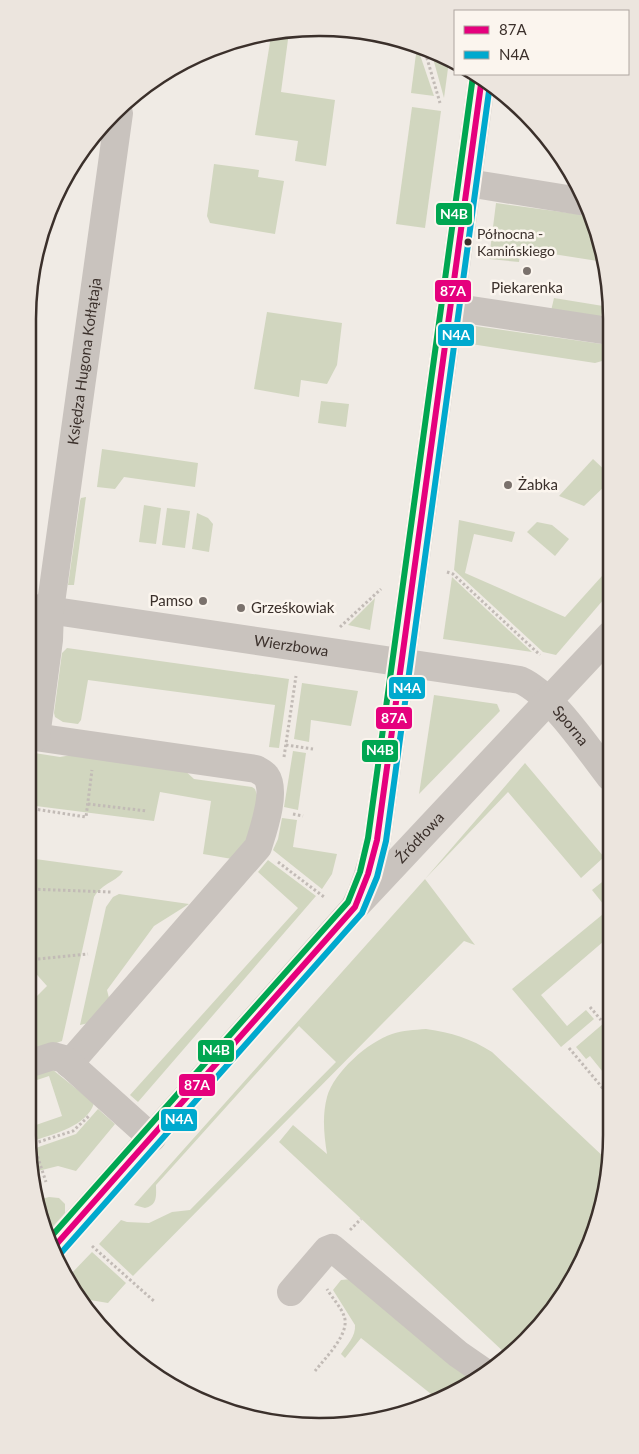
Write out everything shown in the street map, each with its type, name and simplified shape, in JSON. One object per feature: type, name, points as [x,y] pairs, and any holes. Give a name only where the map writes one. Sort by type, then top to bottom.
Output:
[{"type":"street","points":[[356,907],[367,879],[377,840],[481,87]]},
{"type":"street","name":"Księdza Hugona Kołłątaja","points":[[36,714],[49,640],[39,608],[118,120]]},
{"type":"street","points":[[468,184],[577,201]]},
{"type":"street","points":[[451,307],[603,331]]},
{"type":"street","name":"Wierzbowa","points":[[39,608],[520,680],[530,685],[548,700]]},
{"type":"street","name":"Źródłowa","points":[[58,1243],[356,907],[603,643]]},
{"type":"street","name":"Sporna","points":[[548,700],[603,768]]},
{"type":"street","points":[[36,738],[256,769],[266,776],[269,788],[268,814],[258,847],[69,1064]]},
{"type":"street","points":[[36,1061],[53,1056],[64,1059],[152,1138]]},
{"type":"street","points":[[291,1292],[327,1250],[332,1248],[458,1354],[479,1369]]},
{"type":"path","points":[[427,57],[440,103]]},
{"type":"path","points":[[447,572],[454,574],[540,656]]},
{"type":"path","points":[[337,630],[381,589]]},
{"type":"path","points":[[284,762],[296,676]]},
{"type":"path","points":[[286,745],[313,749]]},
{"type":"path","points":[[36,810],[85,819],[96,746]]},
{"type":"path","points":[[88,804],[147,811]]},
{"type":"path","points":[[36,889],[111,892]]},
{"type":"path","points":[[36,959],[88,954]]},
{"type":"path","points":[[590,1007],[601,1020]]},
{"type":"path","points":[[569,1048],[603,1088]]},
{"type":"path","points":[[36,1142],[73,1131],[107,1098]]},
{"type":"path","points":[[38,1162],[46,1182]]},
{"type":"path","points":[[92,1246],[155,1302]]},
{"type":"path","points":[[312,1268],[344,1315],[346,1323],[346,1328],[339,1340],[315,1370]]},
{"type":"green space","points":[[288,38],[281,92],[335,100],[326,166],[295,161],[298,141],[255,135],[270,41]]},
{"type":"green space","points":[[416,53],[420,55],[434,96],[411,93]]},
{"type":"green space","points":[[434,60],[448,67],[444,98]]},
{"type":"green space","points":[[412,107],[441,111],[425,228],[396,224]]},
{"type":"green space","points":[[214,164],[259,170],[258,177],[284,181],[275,234],[210,223],[207,216]]},
{"type":"green space","points":[[496,203],[583,215],[596,261],[521,249],[519,262],[489,259]]},
{"type":"green space","points":[[554,298],[602,306],[601,318],[551,311]]},
{"type":"green space","points":[[267,312],[342,323],[337,365],[327,384],[301,380],[299,397],[254,389]]},
{"type":"green space","points":[[475,326],[603,344],[603,361],[595,363],[471,344]]},
{"type":"green space","points":[[321,401],[349,404],[346,427],[318,423]]},
{"type":"green space","points":[[102,449],[198,463],[195,487],[124,477],[115,489],[97,487]]},
{"type":"green space","points":[[593,459],[603,468],[603,488],[584,506],[559,496]]},
{"type":"green space","points":[[86,497],[74,585],[68,585],[80,501],[81,498]]},
{"type":"green space","points":[[144,505],[161,508],[156,544],[139,542]]},
{"type":"green space","points":[[167,508],[190,511],[185,548],[162,545]]},
{"type":"green space","points":[[197,513],[208,518],[213,524],[209,552],[192,549]]},
{"type":"green space","points":[[459,520],[515,532],[512,542],[474,534],[465,573],[565,617],[602,576],[603,600],[556,655],[543,652],[454,570]]},
{"type":"green space","points":[[537,522],[552,525],[569,539],[555,556],[527,532]]},
{"type":"green space","points":[[452,577],[532,652],[443,639]]},
{"type":"green space","points":[[375,598],[370,630],[348,625]]},
{"type":"green space","points":[[67,648],[289,679],[279,748],[269,747],[275,705],[88,680],[81,720],[78,724],[63,722],[55,717],[54,713],[62,653]]},
{"type":"green space","points":[[302,683],[358,691],[351,726],[311,720],[309,742],[294,739]]},
{"type":"green space","points":[[434,695],[497,704],[500,711],[419,794]]},
{"type":"green space","points":[[293,751],[306,753],[298,810],[284,807]]},
{"type":"green space","points":[[89,752],[181,767],[194,779],[252,787],[255,789],[262,810],[262,819],[232,859],[203,854],[211,801],[160,792],[154,821],[36,806],[36,753],[60,757]]},
{"type":"green space","points":[[525,763],[603,858],[581,878],[508,792],[425,879]]},
{"type":"green space","points":[[282,818],[297,820],[293,847],[337,854],[332,874],[322,889],[273,850],[278,839]]},
{"type":"green space","points":[[36,859],[123,871],[101,888],[94,897],[62,1041],[36,1050],[36,997],[47,986],[36,974]]},
{"type":"green space","points":[[268,860],[316,896],[138,1102],[130,1095],[298,908],[258,872]]},
{"type":"green space","points":[[425,879],[475,945],[464,941],[133,1276],[99,1244],[121,1220],[149,1223],[172,1212],[190,1210],[336,1062],[299,1026],[156,1185],[155,1199],[152,1205],[145,1208],[134,1205]]},
{"type":"green space","points":[[603,881],[603,904],[592,890]]},
{"type":"green space","points":[[119,894],[189,904],[154,926],[107,990],[111,1006],[97,1021],[80,1025],[106,907],[113,897]]},
{"type":"green space","points":[[603,914],[603,942],[541,995],[567,1026],[586,1010],[594,1019],[561,1047],[512,989]]},
{"type":"green space","points":[[603,1024],[603,1072],[590,1056],[586,1059],[576,1047]]},
{"type":"green space","points":[[426,1029],[444,1032],[476,1043],[492,1052],[602,1155],[593,1208],[574,1260],[544,1307],[520,1335],[502,1350],[279,1142],[293,1125],[327,1154],[324,1133],[324,1111],[331,1087],[344,1068],[363,1051],[383,1038],[409,1030]]},
{"type":"green space","points":[[53,1070],[94,1103],[90,1111],[78,1123],[70,1128],[36,1140],[36,1125],[62,1116],[49,1076],[36,1080],[36,1073]]},
{"type":"green space","points":[[98,1109],[115,1124],[76,1171],[58,1166],[39,1171],[37,1148],[76,1134]]},
{"type":"green space","points":[[44,1198],[59,1198],[65,1204],[65,1213],[52,1228],[46,1208]]},
{"type":"green space","points":[[92,1252],[126,1283],[108,1303],[90,1300],[72,1273]]},
{"type":"green space","points":[[352,1279],[471,1374],[432,1395],[361,1338],[345,1358],[341,1354],[353,1337],[355,1325],[333,1290],[341,1280]]},
{"type":"transit line","name":"N4B","points":[[54,1233],[348,902],[360,872],[368,838],[472,81]]},
{"type":"transit line","name":"87A","points":[[58,1243],[355,907],[368,874],[377,840],[481,87]]},
{"type":"transit line","name":"N4A","points":[[62,1252],[362,913],[377,877],[386,841],[489,93]]},
{"type":"place","name":"Północna - Kamińskiego","points":[[468,242]]},
{"type":"place","name":"Piekarenka","points":[[527,271]]},
{"type":"place","name":"Żabka","points":[[508,485]]},
{"type":"place","name":"Pamso","points":[[203,601]]},
{"type":"place","name":"Grześkowiak","points":[[241,608]]}]
